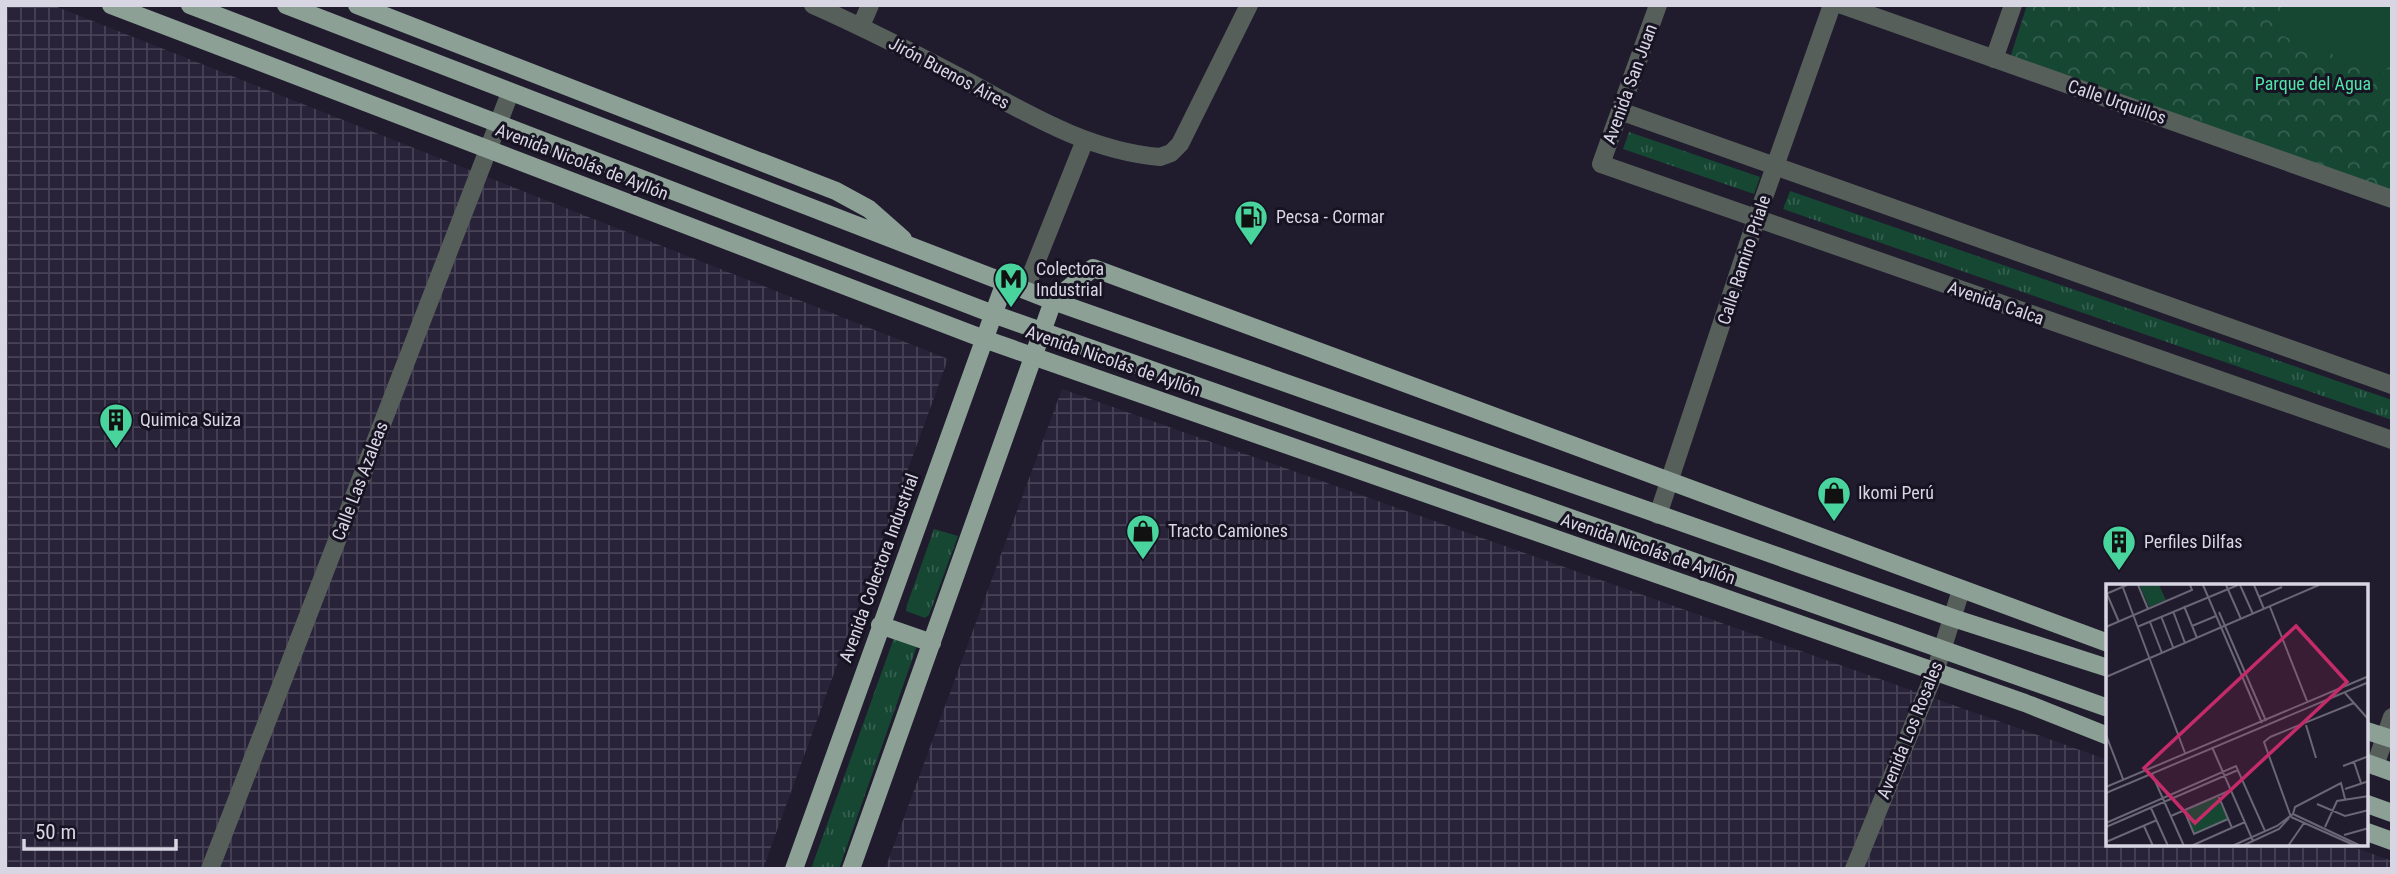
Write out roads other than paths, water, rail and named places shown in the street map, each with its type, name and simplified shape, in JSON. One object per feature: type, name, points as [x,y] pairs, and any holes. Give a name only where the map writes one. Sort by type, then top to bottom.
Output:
[{"type":"main road","name":"Avenida Nicolás de Ayllón","points":[[111,5],[1032,356],[2025,703],[2106,735]]},
{"type":"main road","name":"Avenida Nicolás de Ayllón","points":[[190,5],[993,314],[2106,707]]},
{"type":"main road","name":"Avenida Nicolás de Ayllón","points":[[286,5],[1053,301],[1953,618],[2104,665]]},
{"type":"main road","points":[[357,5],[836,191],[869,209],[911,246]]},
{"type":"main road","points":[[851,869],[1053,301],[1093,268],[2106,642]]},
{"type":"main road","name":"Avenida Colectora Industrial","points":[[794,869],[1005,282]]},
{"type":"main road","points":[[1263,409],[1278,380]]},
{"type":"main road","points":[[880,625],[932,643]]},
{"type":"main road","points":[[2025,703],[2090,701]]},
{"type":"main road","points":[[2369,732],[2388,738]]},
{"type":"main road","points":[[2369,805],[2392,813]]},
{"type":"main road","points":[[2369,833],[2392,841]]},
{"type":"street","name":"Jirón Buenos Aires","points":[[813,5],[861,26],[1044,124],[1085,140],[1150,156],[1171,153],[1180,144],[1249,5]]},
{"type":"street","points":[[861,26],[870,5]]},
{"type":"street","name":"Calle Ramiro Priale","points":[[1658,515],[1756,220],[1832,5]]},
{"type":"street","name":"Calle Urquillos","points":[[1842,5],[2392,199]]},
{"type":"street","points":[[1994,59],[2013,5]]},
{"type":"street","name":"Avenida San Juan","points":[[1601,164],[1657,6]]},
{"type":"street","name":"Calle Las Azaleas","points":[[210,869],[510,93]]},
{"type":"street","points":[[1620,111],[2392,385]]},
{"type":"street","points":[[1025,290],[1085,140]]},
{"type":"street","name":"Avenida Calca","points":[[1601,164],[2392,440]]},
{"type":"street","name":"Avenida Los Rosales","points":[[1854,869],[1935,672],[1961,590]]},
{"type":"street","points":[[2378,767],[2392,717]]},
{"type":"place","name":"Pecsa - Cormar","points":[[1251,247]]},
{"type":"place","name":"Colectora Industrial","points":[[1011,309]]},
{"type":"place","name":"Quimica Suiza","points":[[116,450]]},
{"type":"place","name":"Ikomi Perú","points":[[1834,523]]},
{"type":"place","name":"Tracto Camiones","points":[[1143,561]]},
{"type":"place","name":"Perfiles Dilfas","points":[[2119,572]]},
{"type":"park label","name":"Parque del Agua","points":[[2313,84]]}]
